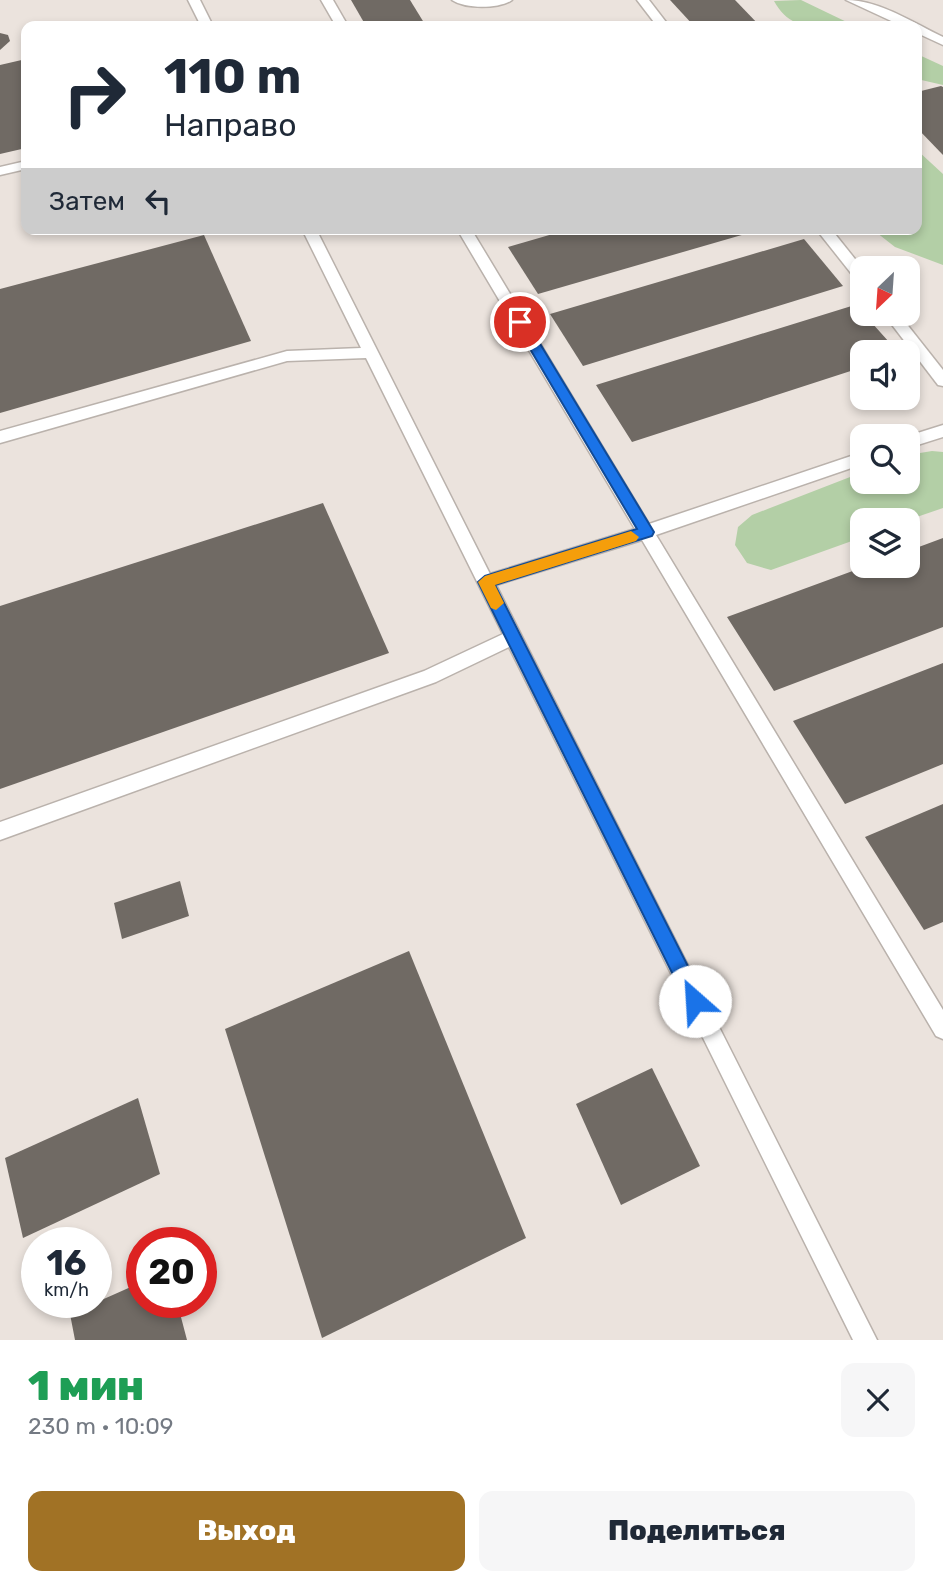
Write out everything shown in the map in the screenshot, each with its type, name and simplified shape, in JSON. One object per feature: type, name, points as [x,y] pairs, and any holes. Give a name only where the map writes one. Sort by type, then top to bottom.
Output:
[{"type":"lane","points":[[194,0],[204,21]]},
{"type":"lane","points":[[327,0],[339,21]]},
{"type":"lane","points":[[458,0],[467,3],[506,0]]},
{"type":"lane","points":[[643,0],[659,21]]},
{"type":"lane","points":[[852,0],[900,21]]},
{"type":"lane","points":[[922,31],[943,41]]},
{"type":"lane","points":[[0,171],[21,166]]},
{"type":"lane","points":[[312,235],[865,1340]]},
{"type":"lane","points":[[468,235],[943,1029]]},
{"type":"lane","points":[[828,235],[850,263]]},
{"type":"lane","points":[[900,326],[943,381]]},
{"type":"lane","points":[[0,437],[287,356],[370,352]]},
{"type":"lane","points":[[920,438],[943,431]]},
{"type":"lane","points":[[485,582],[646,532],[850,462]]},
{"type":"lane","points":[[0,831],[430,677],[513,637]]},
{"type":"green space","points":[[801,0],[845,21],[794,21],[774,1]]},
{"type":"green space","points":[[922,56],[943,66],[943,85],[922,80]]},
{"type":"green space","points":[[922,155],[943,174],[943,265],[895,247],[880,235],[922,235]]},
{"type":"green space","points":[[943,452],[943,508],[920,516],[920,508],[850,508],[850,542],[771,570],[747,563],[735,545],[738,527],[752,515],[850,477],[850,494],[920,494],[920,453]]},
{"type":"building","points":[[351,0],[410,0],[423,21],[363,21]]},
{"type":"building","points":[[670,0],[735,0],[755,21],[689,21]]},
{"type":"building","points":[[0,33],[8,35],[10,41],[0,50]]},
{"type":"building","points":[[21,60],[21,149],[0,154],[0,65]]},
{"type":"building","points":[[943,87],[943,155],[922,133],[922,91]]},
{"type":"building","points":[[204,235],[251,341],[0,413],[0,289]]},
{"type":"building","points":[[549,235],[742,235],[538,294],[508,247]]},
{"type":"building","points":[[804,239],[843,286],[583,366],[550,314]]},
{"type":"building","points":[[850,306],[850,326],[875,326],[887,340],[850,340],[850,371],[632,442],[596,385]]},
{"type":"building","points":[[323,503],[389,653],[0,789],[0,606]]},
{"type":"building","points":[[943,538],[943,627],[774,691],[727,617],[850,572],[850,578],[920,578],[920,547]]},
{"type":"building","points":[[943,663],[943,764],[845,804],[793,721]]},
{"type":"building","points":[[943,804],[943,922],[924,930],[865,837]]},
{"type":"building","points":[[180,881],[189,916],[122,939],[114,903]]},
{"type":"building","points":[[409,951],[526,1238],[322,1338],[225,1029]]},
{"type":"building","points":[[652,1068],[700,1166],[621,1205],[576,1104]]},
{"type":"building","points":[[138,1098],[160,1174],[47,1227],[21,1227],[21,1229],[5,1158]]},
{"type":"building","points":[[126,1289],[126,1318],[181,1318],[187,1340],[75,1340],[71,1318],[112,1318],[112,1295]]},
{"type":"slow traffic","points":[[496,603],[485,582],[631,537]]},
{"type":"route","points":[[520,322],[646,532],[485,582],[695,1001]]}]
